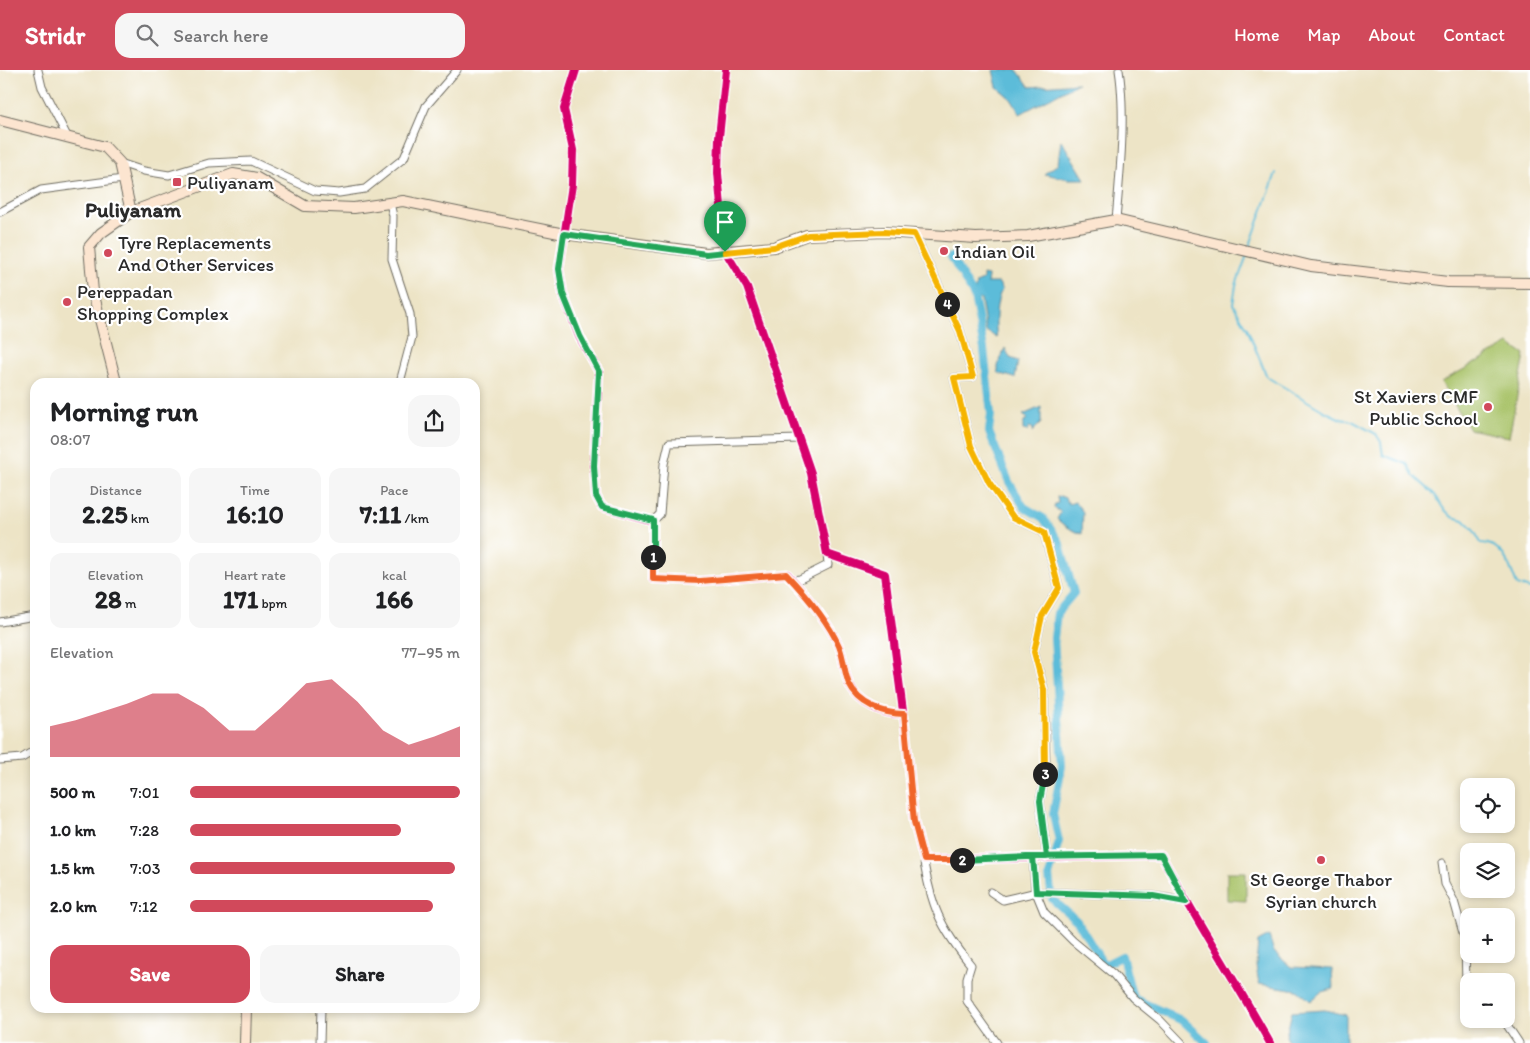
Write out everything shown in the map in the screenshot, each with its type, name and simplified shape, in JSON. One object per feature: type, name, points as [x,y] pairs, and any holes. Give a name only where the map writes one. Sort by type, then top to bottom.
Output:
[{"type":"main road","points":[[0,120],[105,147],[120,163],[131,212]]},
{"type":"main road","points":[[115,378],[93,292],[89,247],[101,234],[131,212],[233,174],[257,178],[305,206],[354,208],[403,201],[564,234],[706,254],[774,247],[808,235],[884,232],[976,238],[1028,236],[1116,220],[1311,266],[1448,282],[1530,283]]},
{"type":"main road","points":[[245,1043],[246,1013]]},
{"type":"street","points":[[38,70],[42,87],[68,138]]},
{"type":"street","points":[[120,163],[144,172],[169,175],[208,164],[237,160],[251,161],[315,191],[339,193],[365,189],[404,158],[426,106],[457,70]]},
{"type":"street","points":[[576,70],[564,108],[572,150],[572,185],[559,269],[563,294],[580,336],[599,372],[594,466],[596,496],[602,507],[653,520]]},
{"type":"street","points":[[726,70],[719,137],[718,173],[725,252],[747,287],[811,473],[827,554],[828,565],[800,579],[792,580]]},
{"type":"street","points":[[1116,220],[1120,179],[1122,86],[1119,70]]},
{"type":"street","points":[[0,212],[41,190],[123,179]]},
{"type":"street","points":[[390,203],[393,216],[392,259],[410,314],[412,337],[401,378]]},
{"type":"street","points":[[914,234],[960,331],[973,377],[954,378],[971,446],[989,483],[1013,517],[1044,532],[1059,588],[1042,616],[1034,652],[1044,690],[1046,769],[1040,801],[1047,857]]},
{"type":"street","points":[[799,440],[669,443],[664,464],[662,506],[660,514],[653,520],[653,579],[700,581],[786,574],[807,596],[839,646],[849,685],[859,696],[883,712],[904,714]]},
{"type":"street","points":[[827,554],[885,574],[904,714],[914,822],[923,857],[929,894],[948,937],[971,965],[967,978],[966,1001],[997,1043]]},
{"type":"street","points":[[0,622],[30,617]]},
{"type":"street","points":[[0,760],[22,758],[30,753]]},
{"type":"street","points":[[923,857],[924,860],[1161,855],[1186,902],[1270,1043]]},
{"type":"street","points":[[1033,857],[1037,892],[1044,912],[1073,942],[1113,974],[1129,994],[1160,1020],[1182,1043]]},
{"type":"street","points":[[1442,863],[1445,884],[1454,901],[1465,940],[1466,973]]},
{"type":"street","points":[[992,892],[1003,900],[1037,892],[1153,896],[1186,902]]},
{"type":"street","points":[[320,1013],[320,1043]]},
{"type":"street","points":[[1509,1028],[1519,1043]]},
{"type":"green space","points":[[1509,344],[1525,355],[1509,437],[1469,429],[1441,382]]},
{"type":"green space","points":[[1227,872],[1246,872],[1246,901],[1227,900]]},
{"type":"water","points":[[993,70],[1017,70],[1030,87],[1078,83],[1020,114],[1011,99],[997,87]]},
{"type":"water","points":[[1061,140],[1085,179],[1069,179],[1044,174],[1058,164]]},
{"type":"water","points":[[983,275],[988,276],[987,283],[999,283],[1002,290],[997,307],[997,338],[986,331],[981,300],[974,296],[976,283],[983,280]]},
{"type":"water","points":[[1005,348],[1010,358],[1018,361],[1015,378],[998,373],[998,366]]},
{"type":"water","points":[[1041,407],[1041,423],[1032,432],[1033,428],[1029,427],[1027,431],[1023,430],[1023,424],[1027,418],[1023,415]]},
{"type":"water","points":[[1057,497],[1065,498],[1069,504],[1075,502],[1083,512],[1082,534],[1068,528],[1057,519],[1061,512],[1054,508],[1055,504],[1058,503]]},
{"type":"water","points":[[1269,936],[1274,952],[1291,967],[1332,969],[1333,989],[1321,992],[1311,1001],[1297,990],[1259,984],[1256,966],[1258,942]]},
{"type":"water","points":[[1325,1010],[1346,1015],[1346,1043],[1289,1043],[1286,1036],[1292,1012]]},
{"type":"waterway","points":[[1249,248],[1276,173]]},
{"type":"waterway","points":[[1247,255],[1236,285],[1233,304],[1247,328],[1267,377],[1324,411],[1341,419],[1352,421],[1376,434],[1381,442],[1383,455],[1407,464],[1414,476],[1435,495],[1443,508],[1452,517],[1464,520],[1473,529],[1481,543],[1489,544],[1501,552],[1509,564],[1517,585],[1530,589]]},
{"type":"waterway","points":[[951,257],[974,296],[984,349],[991,414],[989,432],[1009,482],[1024,507],[1043,518],[1059,541],[1074,593],[1057,613],[1054,638],[1062,766],[1053,814],[1059,841],[1049,876],[1052,899],[1077,921],[1104,965],[1122,956],[1133,998],[1183,1021],[1207,1043]]},
{"type":"cycle path","points":[[576,70],[564,109],[573,150],[572,185],[559,269],[563,294],[579,336],[599,372],[594,465],[596,496],[602,507],[653,521],[653,579],[700,581],[787,574],[816,608],[829,627],[841,651],[847,679],[853,691],[872,707],[888,713],[903,714]]},
{"type":"cycle path","points":[[726,70],[719,137],[718,173],[725,251],[747,287],[811,473],[827,554],[885,574],[906,734],[914,822],[924,860],[1161,855],[1187,903],[1270,1043]]},
{"type":"place","name":"Puliyanam","points":[[177,182]]},
{"type":"place","name":"Indian Oil","points":[[944,251]]},
{"type":"place","name":"Tyre Replacements And Other Services","points":[[108,253]]},
{"type":"place","name":"Pereppadan Shopping Complex","points":[[67,302]]},
{"type":"place","name":"St Xaviers CMF Public School","points":[[1488,407]]},
{"type":"place","name":"St George Thabor Syrian church","points":[[1321,860]]},
{"type":"district","name":"Puliyanam","points":[[133,209]]},
{"type":"route","points":[[725,252],[706,254],[564,234],[559,269],[563,294],[580,336],[599,372],[594,466],[596,496],[602,507],[653,520],[653,579],[700,581],[786,574],[807,596],[839,646],[849,685],[859,696],[876,709],[890,714],[904,714],[914,822],[924,860],[969,860],[1027,857],[1033,857],[1047,857],[1066,857],[1161,855],[1186,902],[1153,896],[1036,892],[1033,857],[1047,857],[1040,801],[1046,769],[1046,736],[1044,690],[1034,652],[1042,616],[1059,588],[1044,532],[1013,517],[989,483],[971,446],[954,378],[973,377],[960,331],[914,234],[884,232],[808,235],[774,247],[725,252]]}]
